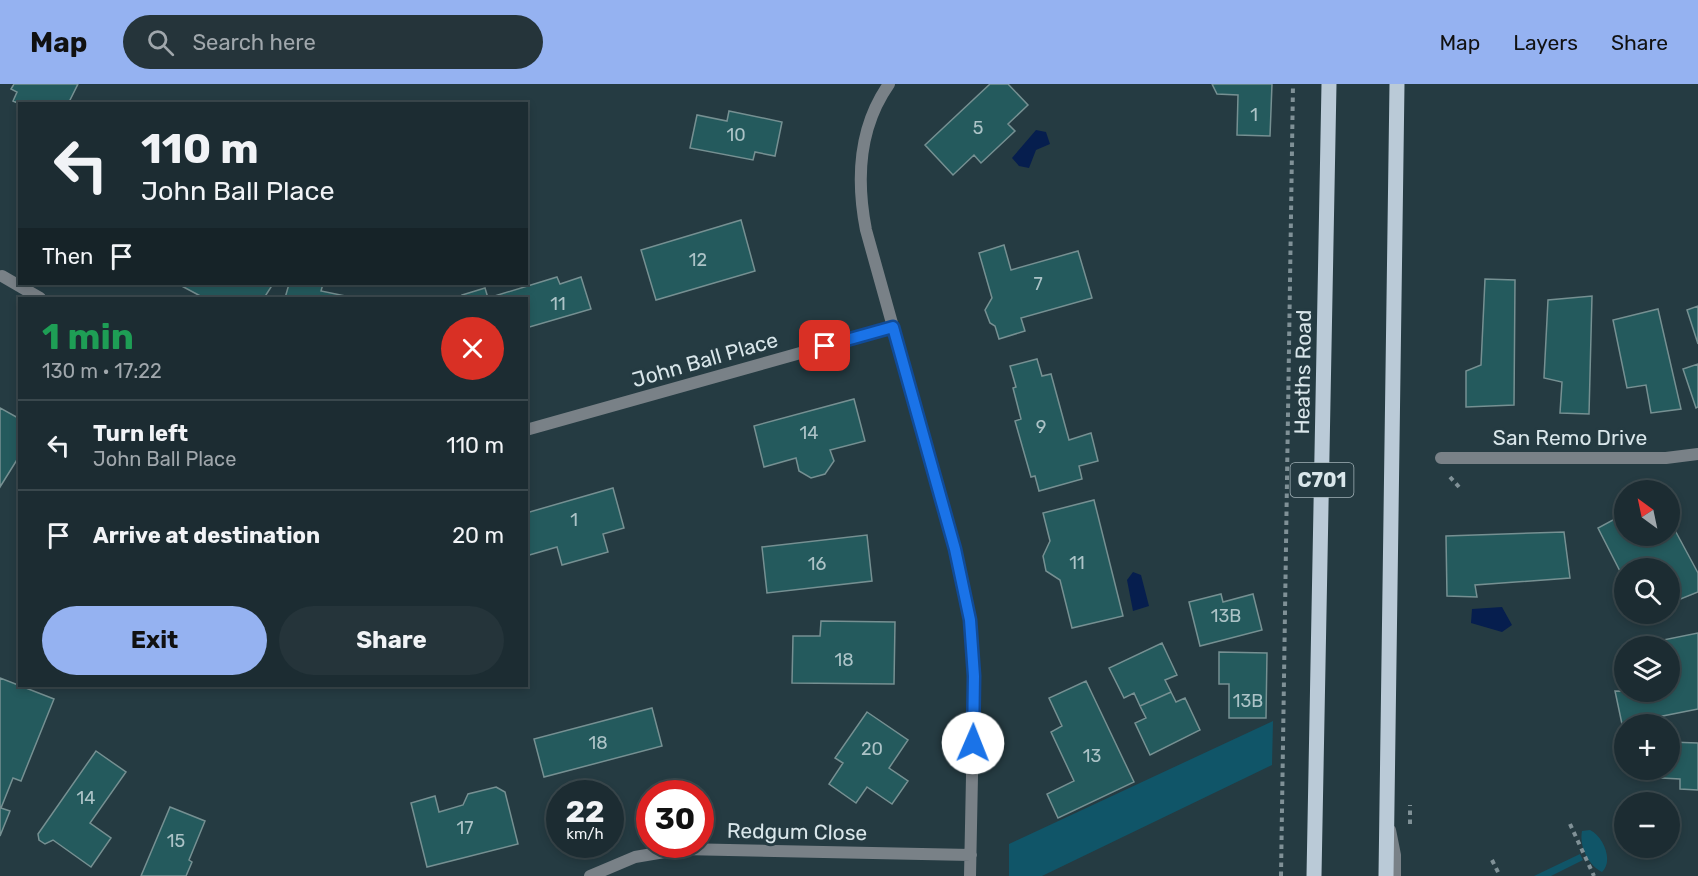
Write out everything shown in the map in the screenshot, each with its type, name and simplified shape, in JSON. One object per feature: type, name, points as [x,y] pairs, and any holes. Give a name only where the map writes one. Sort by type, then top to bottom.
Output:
[{"type":"main road","name":"Heaths Road","points":[[1314,876],[1329,84]]},
{"type":"main road","points":[[1386,876],[1397,84]]},
{"type":"street","points":[[889,84],[869,124],[860,162],[859,182],[866,230],[955,549],[970,620],[974,676],[970,876]]},
{"type":"street","points":[[2,276],[38,297]]},
{"type":"street","name":"John Ball Place","points":[[528,428],[893,327]]},
{"type":"street","name":"San Remo Drive","points":[[1441,458],[1666,458],[1698,454]]},
{"type":"street","name":"Redgum Close","points":[[590,876],[635,856],[682,849],[971,855]]},
{"type":"lane","points":[[1387,806],[1396,855],[1396,876]]},
{"type":"path","points":[[1281,876],[1293,84]]},
{"type":"path","points":[[1570,824],[1594,876]]},
{"type":"path","points":[[1492,860],[1500,876]]},
{"type":"shaded area","points":[[1036,130],[1046,132],[1050,144],[1036,150],[1029,168],[1019,166],[1012,158]]},
{"type":"shaded area","points":[[1133,572],[1141,575],[1149,606],[1133,611],[1127,580]]},
{"type":"shaded area","points":[[1502,607],[1512,625],[1502,632],[1471,623],[1472,609]]},
{"type":"shaded area","points":[[1273,721],[1272,765],[1042,876],[1009,876],[1009,844]]},
{"type":"shaded area","points":[[1590,830],[1603,843],[1607,855],[1607,862],[1602,872],[1593,865],[1583,849],[1582,831]]},
{"type":"shaded area","points":[[1580,854],[1583,860],[1551,876],[1534,876]]},
{"type":"building","points":[[14,84],[78,84],[69,102],[18,103],[13,101],[17,92],[11,89]]},
{"type":"building","points":[[990,84],[1008,84],[1028,105],[1008,124],[1015,131],[981,163],[974,155],[953,175],[925,145]]},
{"type":"building","points":[[1212,84],[1272,84],[1270,136],[1237,135],[1238,95],[1217,94]]},
{"type":"building","points":[[729,111],[782,122],[775,156],[755,152],[753,160],[690,148],[697,115],[727,121]]},
{"type":"building","points":[[741,220],[755,271],[656,300],[641,250]]},
{"type":"building","points":[[1004,245],[1011,270],[1078,251],[1092,298],[1021,318],[1025,331],[999,339],[995,326],[990,323],[985,310],[992,298],[979,253]]},
{"type":"building","points":[[557,277],[560,284],[581,277],[591,309],[528,327],[528,297],[491,297]]},
{"type":"building","points":[[1485,279],[1515,280],[1514,405],[1466,407],[1466,371],[1481,365]]},
{"type":"building","points":[[180,285],[272,285],[265,297],[202,297]]},
{"type":"building","points":[[289,285],[323,285],[321,291],[350,297],[285,297]]},
{"type":"building","points":[[485,288],[488,297],[463,297],[462,295]]},
{"type":"building","points":[[1592,296],[1589,414],[1560,413],[1562,382],[1544,378],[1548,300]]},
{"type":"building","points":[[1698,306],[1698,344],[1687,310]]},
{"type":"building","points":[[1658,309],[1681,409],[1651,413],[1646,385],[1627,388],[1613,320]]},
{"type":"building","points":[[1037,359],[1042,376],[1051,374],[1069,440],[1091,433],[1098,461],[1079,466],[1082,479],[1039,491],[1035,476],[1031,477],[1015,421],[1021,419],[1010,366]]},
{"type":"building","points":[[1698,364],[1698,407],[1696,408],[1683,369]]},
{"type":"building","points":[[854,399],[865,441],[830,450],[834,461],[825,474],[811,478],[799,471],[796,458],[764,467],[754,426]]},
{"type":"building","points":[[0,408],[18,418],[18,458],[0,487]]},
{"type":"building","points":[[613,488],[624,528],[603,534],[608,552],[562,565],[557,547],[528,555],[528,512]]},
{"type":"building","points":[[1094,500],[1123,616],[1072,628],[1060,580],[1046,571],[1043,556],[1050,541],[1043,513]]},
{"type":"building","points":[[1614,519],[1614,546],[1680,546],[1680,540],[1698,573],[1698,592],[1680,599],[1680,558],[1614,559],[1598,528]]},
{"type":"building","points":[[1564,532],[1570,578],[1475,585],[1477,597],[1447,596],[1446,536]]},
{"type":"building","points":[[867,535],[872,581],[767,593],[762,547]]},
{"type":"building","points":[[1221,594],[1223,602],[1253,594],[1262,630],[1200,646],[1189,602]]},
{"type":"building","points":[[821,621],[895,622],[894,684],[792,683],[793,636],[820,636]]},
{"type":"building","points":[[1698,633],[1698,709],[1673,714],[1620,714],[1617,702],[1680,702],[1680,637]]},
{"type":"building","points":[[1162,643],[1177,675],[1165,680],[1171,692],[1140,706],[1134,693],[1124,698],[1109,668]]},
{"type":"building","points":[[1219,652],[1267,653],[1266,718],[1229,718],[1229,684],[1219,684]]},
{"type":"building","points":[[0,678],[18,687],[54,699],[21,781],[13,778],[1,808],[10,811],[0,836]]},
{"type":"building","points":[[1086,681],[1134,782],[1058,818],[1047,794],[1074,781],[1051,732],[1062,726],[1049,698]]},
{"type":"building","points":[[1171,692],[1176,702],[1185,698],[1200,730],[1150,755],[1135,723],[1146,718],[1140,706]]},
{"type":"building","points":[[652,708],[662,746],[544,777],[534,739]]},
{"type":"building","points":[[867,712],[908,740],[889,768],[908,781],[892,804],[867,787],[856,803],[829,784],[843,763],[835,758]]},
{"type":"building","points":[[1680,742],[1698,743],[1698,790],[1680,789]]},
{"type":"building","points":[[96,751],[126,772],[90,823],[111,838],[91,867],[53,840],[45,844],[39,840],[38,834]]},
{"type":"building","points":[[496,787],[505,792],[518,844],[427,867],[411,803],[435,796],[439,812],[463,805],[468,794]]},
{"type":"building","points":[[170,807],[205,821],[189,860],[192,862],[186,876],[141,876]]},
{"type":"route","points":[[825,346],[893,327],[955,549],[970,620],[974,676],[973,743]]}]
